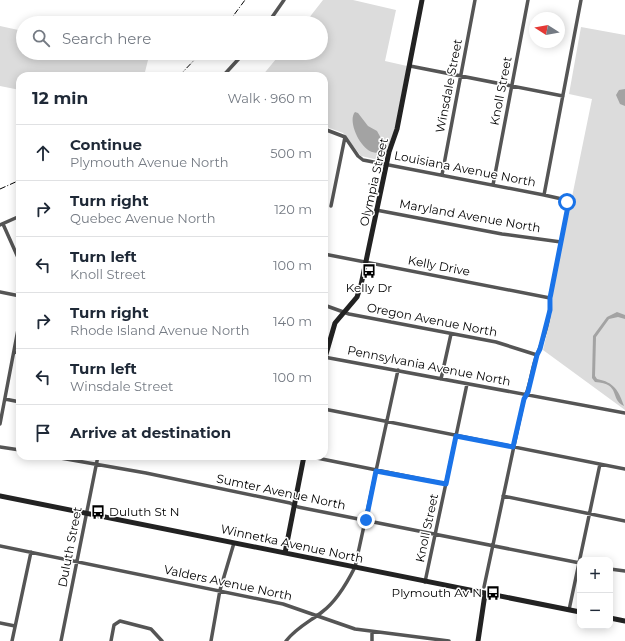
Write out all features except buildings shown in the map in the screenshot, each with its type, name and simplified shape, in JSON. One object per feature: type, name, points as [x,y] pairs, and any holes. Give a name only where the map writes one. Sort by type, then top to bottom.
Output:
[{"type":"main road","name":"Olympia Street","points":[[328,345],[335,323],[360,291],[386,164],[397,129],[422,0]]},
{"type":"main road","points":[[284,553],[303,460]]},
{"type":"main road","name":"Winnetka Avenue North","points":[[0,496],[577,611]]},
{"type":"main road","points":[[478,641],[485,594]]},
{"type":"main road","points":[[613,619],[625,621]]},
{"type":"street","points":[[273,16],[284,0]]},
{"type":"street","name":"Winsdale Street","points":[[442,175],[475,0]]},
{"type":"street","name":"Knoll Street","points":[[493,185],[528,0]]},
{"type":"street","points":[[544,195],[581,0]]},
{"type":"street","points":[[227,72],[238,60]]},
{"type":"street","points":[[410,66],[563,96]]},
{"type":"street","points":[[328,131],[345,137],[331,206]]},
{"type":"street","name":"Louisiana Avenue North","points":[[345,137],[360,158],[562,199],[567,202],[568,206],[561,242]]},
{"type":"street","name":"Maryland Avenue North","points":[[376,210],[502,234],[561,242]]},
{"type":"street","points":[[16,218],[2,224],[16,254]]},
{"type":"street","points":[[484,587],[513,447],[550,310],[550,298],[561,242]]},
{"type":"street","name":"Kelly Drive","points":[[328,255],[550,298]]},
{"type":"street","points":[[0,292],[16,295]]},
{"type":"street","name":"Oregon Avenue North","points":[[328,306],[344,312],[496,342],[537,355]]},
{"type":"street","points":[[441,379],[451,334]]},
{"type":"street","points":[[0,424],[16,341]]},
{"type":"street","name":"Pennsylvania Avenue North","points":[[328,359],[398,370],[625,413]]},
{"type":"street","points":[[286,641],[299,627],[322,612],[335,599],[348,582],[355,567],[398,370]]},
{"type":"street","name":"Knoll Street","points":[[425,582],[467,384]]},
{"type":"street","points":[[5,399],[16,401]]},
{"type":"street","points":[[328,410],[625,469]]},
{"type":"street","points":[[0,446],[16,449]]},
{"type":"street","name":"Sumter Avenue North","points":[[70,460],[146,473],[366,520],[577,563]]},
{"type":"street","name":"Duluth Street","points":[[61,641],[98,460]]},
{"type":"street","points":[[325,460],[446,484]]},
{"type":"street","points":[[580,557],[600,464]]},
{"type":"street","points":[[503,496],[625,521]]},
{"type":"street","points":[[211,641],[220,590],[234,543]]},
{"type":"street","name":"Valders Avenue North","points":[[0,546],[283,604],[341,625],[372,632],[449,641]]},
{"type":"street","points":[[12,641],[31,552]]},
{"type":"street","points":[[613,569],[625,571]]},
{"type":"street","points":[[569,610],[577,572]]},
{"type":"street","points":[[111,641],[116,623],[120,621],[151,629],[162,641]]},
{"type":"street","points":[[0,623],[15,626]]},
{"type":"street","points":[[372,632],[372,641]]},
{"type":"shaded area","points":[[323,0],[353,0],[396,10],[385,61],[407,66],[395,129],[383,161],[361,156],[343,133],[328,127],[328,72],[265,72],[275,60],[328,60],[328,16],[310,16]]},
{"type":"shaded area","points":[[0,26],[16,29],[16,60],[148,60],[145,72],[16,72],[16,89],[0,86]]},
{"type":"shaded area","points":[[581,27],[625,35],[625,410],[543,350],[552,311],[553,290],[592,99],[569,94]]},
{"type":"shaded area","points":[[625,89],[625,106],[620,104],[616,95],[619,90]]},
{"type":"shaded area","points":[[355,112],[358,113],[368,126],[377,131],[383,142],[379,152],[368,150],[362,145],[353,123]]},
{"type":"shaded area","points":[[617,312],[625,315],[625,319],[618,317],[609,319],[596,337],[595,376],[597,379],[608,382],[615,388],[624,406],[617,400],[614,392],[609,386],[603,383],[595,382],[592,378],[593,336],[607,317]]},
{"type":"railway","points":[[233,16],[245,0]]},
{"type":"railway","points":[[183,72],[194,60]]},
{"type":"railway","points":[[0,189],[16,182]]},
{"type":"place","name":"Kelly Dr","points":[[369,271]]},
{"type":"place","name":"Duluth St N","points":[[98,512]]},
{"type":"place","name":"Plymouth Av N","points":[[493,593]]},
{"type":"route","points":[[366,520],[376,471],[446,484],[456,436],[513,447],[524,399],[528,392],[550,310],[550,298],[568,206],[567,202]]}]
